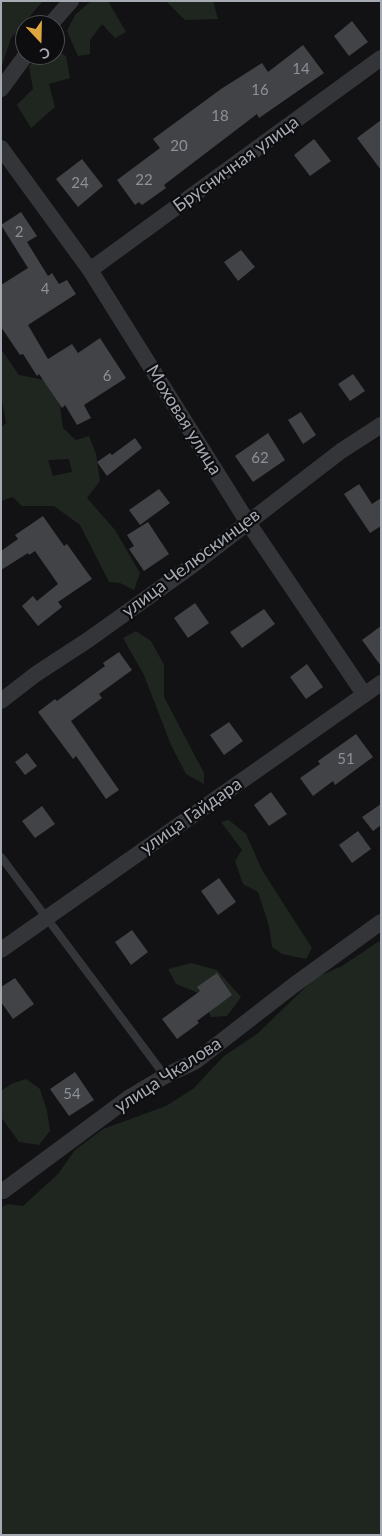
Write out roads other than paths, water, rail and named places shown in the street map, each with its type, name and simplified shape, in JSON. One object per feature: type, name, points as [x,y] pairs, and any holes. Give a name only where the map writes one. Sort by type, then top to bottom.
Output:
[{"type":"street","points":[[59,15],[71,1]]},
{"type":"street","name":"Брусничная улица","points":[[90,270],[381,58]]},
{"type":"street","points":[[1,90],[19,65]]},
{"type":"street","name":"Моховая улица","points":[[1,148],[90,270],[248,521],[364,694]]},
{"type":"street","name":"улица Челюскинцев","points":[[1,701],[36,674],[88,640],[193,565],[341,451],[381,425]]},
{"type":"street","name":"улица Гайдара","points":[[1,950],[381,683]]},
{"type":"street","name":"улица Чкалова","points":[[2,1192],[130,1097],[165,1076],[196,1061],[294,985],[381,922]]},
{"type":"lane","points":[[1,857],[165,1076]]}]
